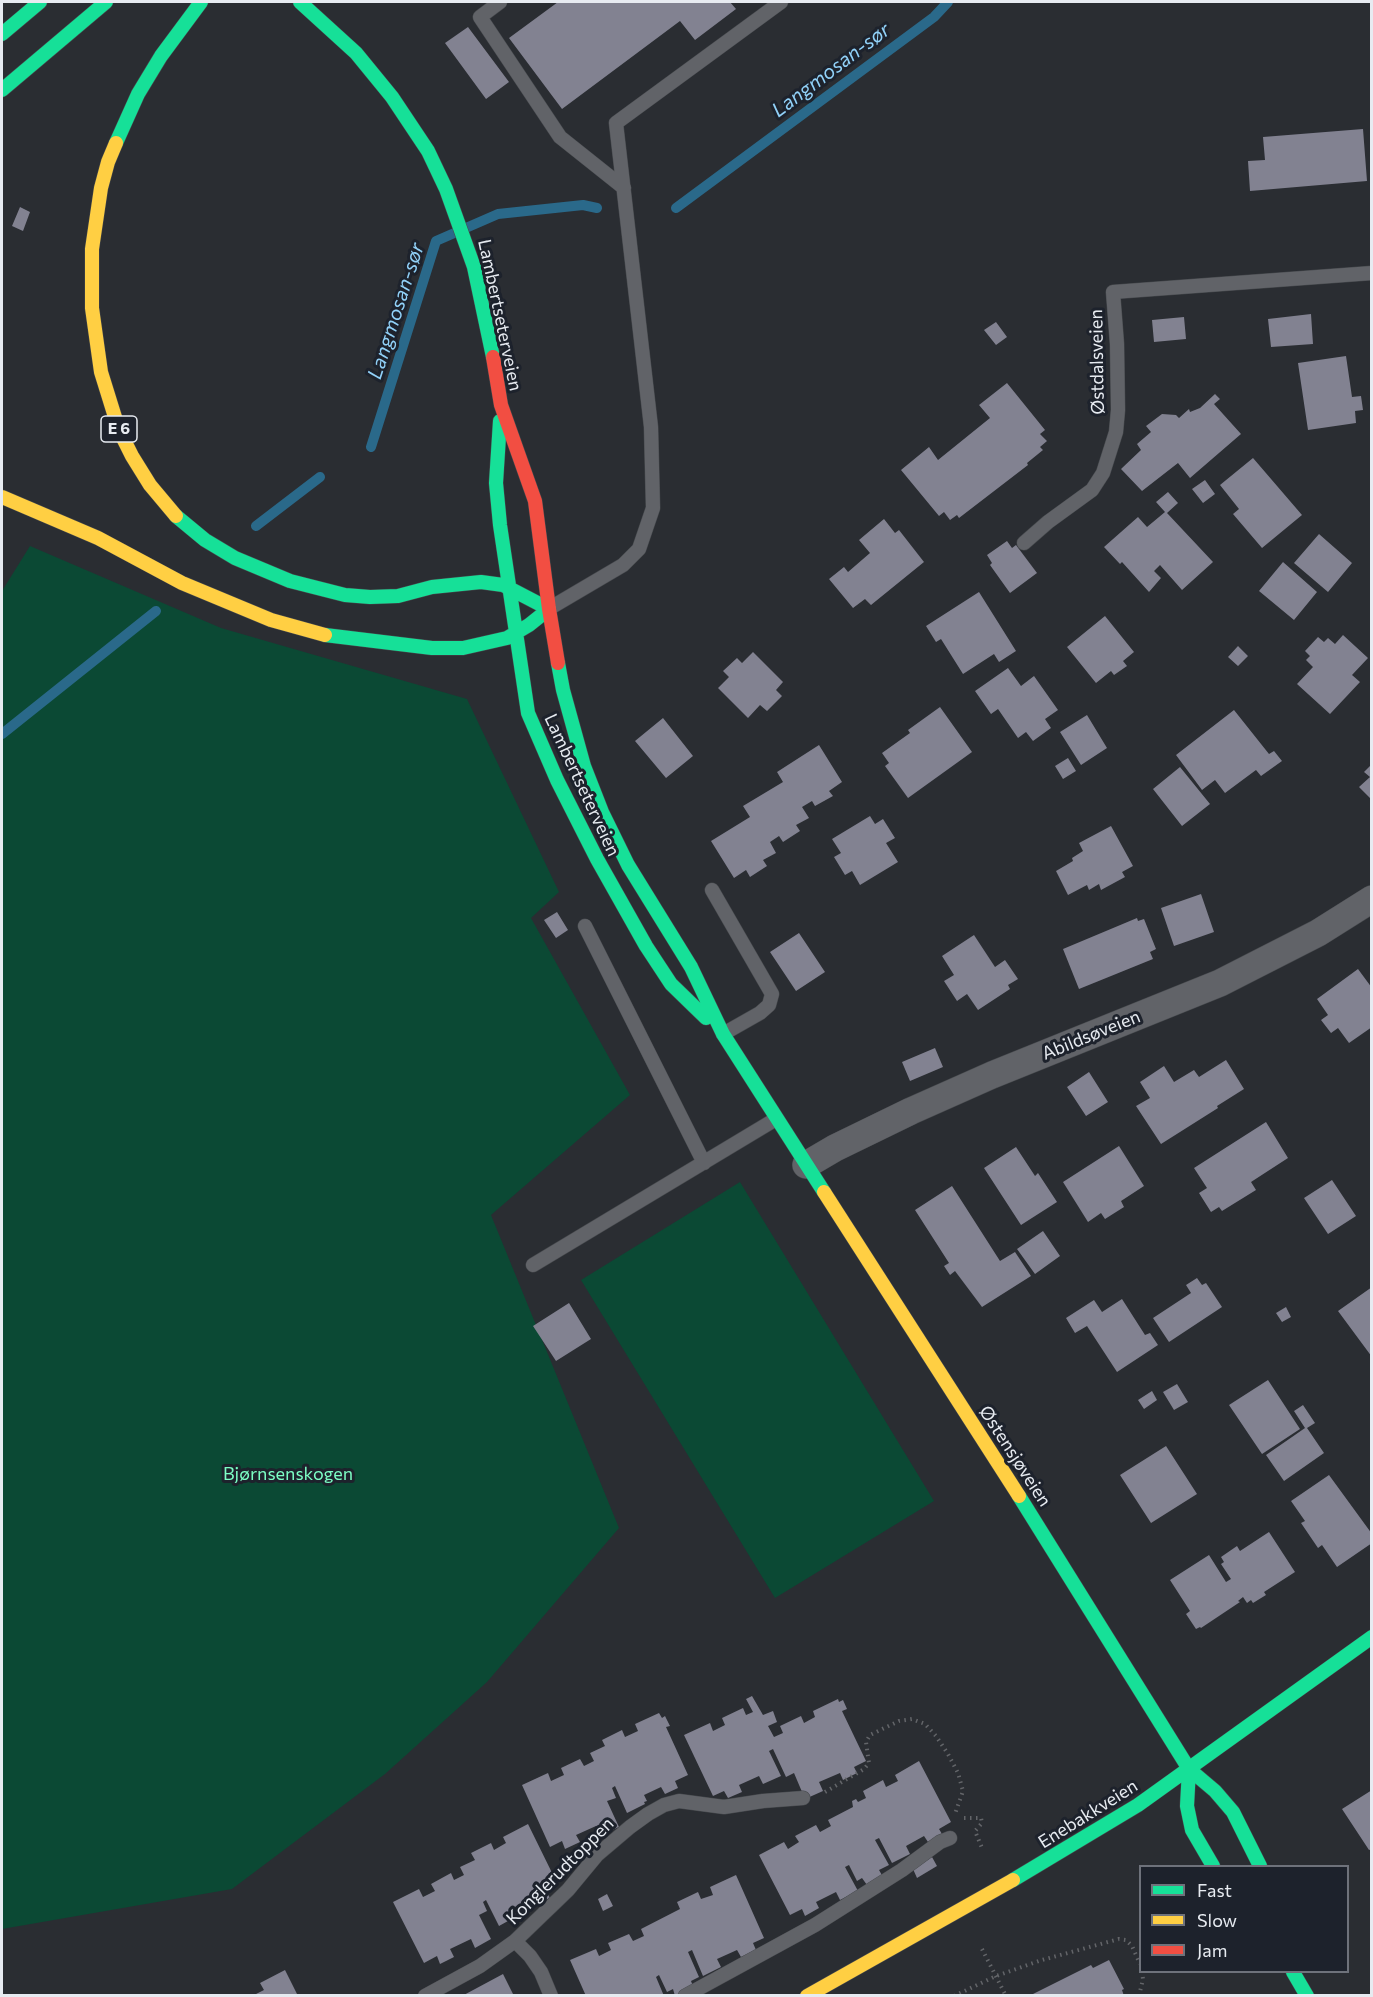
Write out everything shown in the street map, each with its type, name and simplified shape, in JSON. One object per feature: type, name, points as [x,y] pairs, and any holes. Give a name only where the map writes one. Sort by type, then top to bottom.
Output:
[{"type":"main road","points":[[2,34],[40,2]]},
{"type":"main road","points":[[2,90],[106,2]]},
{"type":"main road","name":"E 6","points":[[201,2],[161,56],[138,94],[108,162],[100,188],[92,249],[92,308],[101,372],[119,429],[132,456],[150,485],[178,519],[205,540],[235,558],[290,581],[345,595],[370,597],[398,596],[432,587],[481,582],[508,588],[549,609]]},
{"type":"main road","name":"Lambertseterveien","points":[[300,2],[356,52],[411,124],[428,151],[446,189],[474,267],[488,326],[501,405],[535,501],[549,609],[563,690],[584,766],[602,812],[628,865],[691,967],[723,1034],[806,1165]]},
{"type":"main road","name":"Lambertseterveien","points":[[501,405],[496,483],[508,588],[528,713],[557,780],[601,867],[646,946],[671,984],[723,1034]]},
{"type":"main road","points":[[2,497],[98,538],[182,584],[271,620],[323,635],[432,648],[464,648],[492,642],[515,633],[549,609]]},
{"type":"main road","name":"Østensjøveien","points":[[806,1165],[1061,1560],[1189,1769],[1215,1791],[1233,1812],[1260,1865]]},
{"type":"main road","name":"Enebakkveien","points":[[807,1995],[1010,1882],[1138,1805],[1371,1637]]},
{"type":"main road","points":[[1189,1769],[1187,1806],[1192,1830],[1212,1865]]},
{"type":"main road","points":[[1295,1974],[1307,1995]]},
{"type":"street","name":"Abildsøveien","points":[[806,1165],[911,1110],[1220,983],[1318,933],[1371,899]]},
{"type":"lane","points":[[500,2],[480,17],[560,137],[624,188]]},
{"type":"lane","points":[[549,609],[623,565],[639,549],[653,508],[651,427],[616,123],[781,2]]},
{"type":"lane","name":"Østdalsveien","points":[[1024,543],[1048,522],[1092,490],[1103,473],[1116,432],[1118,410],[1113,292],[1371,273]]},
{"type":"lane","points":[[712,890],[772,994],[769,1005],[760,1013],[723,1034]]},
{"type":"lane","points":[[585,926],[704,1163]]},
{"type":"lane","points":[[534,1265],[776,1119]]},
{"type":"lane","name":"Konglerudtoppen","points":[[424,1995],[480,1966],[514,1941],[568,1890],[582,1871],[604,1849],[630,1827],[664,1805],[691,1801],[724,1807],[803,1798]]},
{"type":"lane","points":[[685,1995],[815,1925],[902,1870],[940,1842],[950,1838]]},
{"type":"lane","name":"Konglerudtoppen","points":[[514,1941],[530,1956],[541,1972],[551,1995]]},
{"type":"path","points":[[803,1798],[808,1801],[864,1769],[869,1763],[866,1742],[870,1735],[893,1723],[912,1719],[925,1724],[936,1736],[958,1773],[963,1791],[954,1817],[964,1818]]},
{"type":"path","points":[[954,1995],[996,1976],[1042,1960],[1119,1939],[1126,1940],[1132,1946],[1139,1962]]},
{"type":"path","points":[[982,1949],[1006,1995]]},
{"type":"path","points":[[1139,1995],[1142,1973]]},
{"type":"green space","name":"Bjørnsenskogen","points":[[30,546],[221,628],[467,699],[559,892],[531,918],[630,1095],[491,1215],[619,1528],[487,1682],[385,1774],[232,1889],[2,1929],[2,591]]},
{"type":"green space","points":[[740,1182],[934,1501],[775,1598],[581,1280]]},
{"type":"building","points":[[558,2],[730,2],[736,9],[695,40],[680,21],[562,109],[509,38]]},
{"type":"building","points":[[468,27],[509,82],[486,99],[445,43]]},
{"type":"building","points":[[1363,129],[1367,181],[1250,191],[1248,161],[1265,160],[1263,137]]},
{"type":"building","points":[[20,207],[30,212],[23,231],[12,226]]},
{"type":"building","points":[[1311,314],[1313,344],[1271,347],[1268,319]]},
{"type":"building","points":[[1184,317],[1186,339],[1154,342],[1152,320]]},
{"type":"building","points":[[996,322],[1007,337],[996,345],[984,330]]},
{"type":"building","points":[[1346,356],[1352,397],[1361,396],[1363,410],[1355,411],[1356,423],[1308,430],[1298,363]]},
{"type":"building","points":[[1007,383],[1045,430],[1040,434],[1047,441],[1040,447],[1043,450],[1027,463],[1028,465],[959,518],[957,515],[950,520],[944,512],[939,516],[901,470],[929,447],[938,460],[990,418],[979,405]]},
{"type":"building","points":[[1215,394],[1220,399],[1214,404],[1241,434],[1190,478],[1178,463],[1142,491],[1121,469],[1141,450],[1137,444],[1151,432],[1146,426],[1162,414],[1176,415],[1179,418],[1189,409],[1190,412],[1200,408]]},
{"type":"building","points":[[1253,458],[1302,515],[1262,548],[1233,514],[1239,509],[1220,485]]},
{"type":"building","points":[[1205,480],[1215,494],[1203,503],[1192,489]]},
{"type":"building","points":[[1168,492],[1178,503],[1167,513],[1213,562],[1182,590],[1160,565],[1154,571],[1161,578],[1149,592],[1122,562],[1120,564],[1104,547],[1138,517],[1147,527],[1165,512],[1156,502]]},
{"type":"building","points":[[884,519],[895,533],[899,530],[924,562],[871,605],[865,599],[853,608],[829,579],[844,567],[848,572],[870,553],[859,540]]},
{"type":"building","points":[[1319,534],[1352,563],[1328,592],[1294,563]]},
{"type":"building","points":[[1007,541],[1012,548],[1016,545],[1037,573],[1010,593],[990,565],[992,563],[987,555]]},
{"type":"building","points":[[1283,562],[1317,592],[1294,620],[1259,591]]},
{"type":"building","points":[[979,592],[1016,651],[999,662],[994,654],[963,674],[941,639],[936,642],[926,626]]},
{"type":"building","points":[[1105,616],[1134,652],[1123,661],[1127,666],[1114,675],[1111,671],[1096,683],[1067,647]]},
{"type":"building","points":[[1343,635],[1368,658],[1352,675],[1360,682],[1330,714],[1297,684],[1313,667],[1306,660],[1310,656],[1305,651],[1318,637],[1324,642],[1328,638],[1335,644]]},
{"type":"building","points":[[1238,646],[1248,656],[1238,666],[1228,657]]},
{"type":"building","points":[[753,652],[783,682],[776,690],[782,696],[767,711],[760,705],[748,718],[718,688],[729,677],[723,671],[737,658],[742,663]]},
{"type":"building","points":[[1008,668],[1021,686],[1034,676],[1058,710],[1045,719],[1051,728],[1033,741],[1026,732],[1018,738],[998,709],[991,714],[975,691]]},
{"type":"building","points":[[940,707],[972,752],[908,798],[885,766],[889,763],[882,753],[910,733],[908,730]]},
{"type":"building","points":[[1234,710],[1269,754],[1274,751],[1282,761],[1261,776],[1256,770],[1225,793],[1215,780],[1202,790],[1176,755]]},
{"type":"building","points":[[1087,715],[1107,748],[1081,765],[1060,732]]},
{"type":"building","points":[[663,718],[693,756],[666,778],[635,741]]},
{"type":"building","points":[[819,745],[842,782],[829,791],[833,796],[815,806],[812,801],[802,807],[809,818],[796,825],[800,831],[783,842],[779,836],[770,842],[776,853],[763,860],[767,866],[750,877],[746,870],[734,878],[711,841],[750,817],[743,806],[783,782],[777,772]]},
{"type":"building","points":[[1068,758],[1076,771],[1063,779],[1055,766]]},
{"type":"building","points":[[1372,764],[1372,800],[1359,787],[1370,777],[1364,772]]},
{"type":"building","points":[[1180,767],[1210,804],[1182,826],[1153,789]]},
{"type":"building","points":[[870,816],[875,824],[883,819],[895,838],[886,843],[898,862],[860,885],[852,871],[845,875],[834,857],[841,853],[832,839]]},
{"type":"building","points":[[1111,826],[1133,866],[1122,872],[1125,877],[1101,890],[1099,884],[1089,890],[1087,885],[1068,895],[1056,871],[1073,861],[1072,858],[1083,851],[1079,843]]},
{"type":"building","points":[[1201,894],[1214,932],[1174,946],[1161,908]]},
{"type":"building","points":[[557,912],[568,930],[556,938],[544,920]]},
{"type":"building","points":[[1137,918],[1138,921],[1144,919],[1156,949],[1150,952],[1153,959],[1079,989],[1063,949]]},
{"type":"building","points":[[799,933],[825,972],[796,991],[770,952]]},
{"type":"building","points":[[974,935],[995,967],[1005,960],[1018,979],[1008,985],[1010,989],[978,1010],[967,994],[957,1001],[944,981],[954,975],[942,956]]},
{"type":"building","points":[[1358,969],[1372,988],[1372,1027],[1349,1043],[1338,1028],[1331,1033],[1321,1020],[1328,1015],[1317,999]]},
{"type":"building","points":[[935,1048],[943,1067],[910,1081],[902,1062]]},
{"type":"building","points":[[1226,1060],[1244,1089],[1161,1144],[1136,1106],[1150,1098],[1140,1082],[1164,1066],[1174,1082],[1194,1070],[1199,1077]]},
{"type":"building","points":[[1089,1072],[1108,1102],[1086,1116],[1067,1087]]},
{"type":"building","points":[[1266,1122],[1288,1158],[1251,1182],[1256,1190],[1222,1211],[1219,1207],[1211,1212],[1199,1193],[1207,1188],[1194,1168]]},
{"type":"building","points":[[1119,1146],[1144,1186],[1121,1201],[1124,1207],[1105,1219],[1101,1213],[1088,1222],[1063,1182]]},
{"type":"building","points":[[1016,1147],[1035,1176],[1038,1173],[1057,1202],[1021,1225],[984,1168]]},
{"type":"building","points":[[1332,1180],[1356,1216],[1328,1234],[1304,1198]]},
{"type":"building","points":[[952,1186],[1000,1261],[1015,1252],[1031,1276],[982,1307],[955,1271],[950,1275],[944,1266],[949,1263],[915,1210]]},
{"type":"building","points":[[1043,1231],[1060,1256],[1035,1274],[1017,1249]]},
{"type":"building","points":[[1197,1278],[1202,1285],[1206,1283],[1222,1307],[1169,1342],[1153,1318],[1191,1293],[1186,1285]]},
{"type":"building","points":[[1372,1287],[1372,1357],[1338,1311]]},
{"type":"building","points":[[1122,1299],[1145,1335],[1150,1333],[1158,1345],[1117,1372],[1087,1326],[1075,1333],[1066,1318],[1094,1300],[1102,1312]]},
{"type":"building","points":[[569,1303],[591,1339],[556,1361],[533,1326]]},
{"type":"building","points":[[1286,1307],[1291,1317],[1282,1322],[1276,1313]]},
{"type":"building","points":[[1268,1380],[1300,1429],[1262,1454],[1229,1405]]},
{"type":"building","points":[[1177,1384],[1188,1402],[1174,1410],[1163,1392]]},
{"type":"building","points":[[1152,1391],[1157,1400],[1144,1409],[1138,1400]]},
{"type":"building","points":[[1303,1405],[1315,1423],[1307,1428],[1324,1453],[1284,1481],[1266,1455],[1305,1428],[1294,1411]]},
{"type":"building","points":[[1166,1446],[1197,1494],[1151,1523],[1120,1475]]},
{"type":"building","points":[[1329,1475],[1372,1534],[1372,1543],[1337,1567],[1322,1545],[1318,1548],[1301,1523],[1305,1521],[1291,1501]]},
{"type":"building","points":[[1269,1532],[1295,1572],[1264,1592],[1266,1595],[1253,1603],[1251,1600],[1247,1603],[1243,1597],[1238,1601],[1240,1602],[1196,1629],[1186,1614],[1190,1611],[1170,1580],[1209,1555],[1226,1582],[1231,1579],[1221,1564],[1224,1562],[1221,1557],[1237,1546],[1240,1551]]},
{"type":"building","points":[[752,1696],[763,1715],[773,1711],[777,1722],[768,1726],[774,1737],[783,1733],[780,1726],[801,1716],[804,1723],[815,1717],[813,1711],[838,1699],[839,1702],[843,1700],[847,1709],[842,1711],[866,1761],[854,1767],[857,1773],[843,1780],[840,1773],[819,1782],[823,1791],[805,1799],[794,1773],[786,1777],[773,1749],[769,1751],[781,1776],[763,1784],[759,1776],[739,1785],[742,1792],[728,1798],[724,1791],[713,1796],[684,1735],[710,1723],[713,1731],[725,1725],[722,1718],[743,1708],[746,1715],[753,1712],[746,1699]]},
{"type":"building","points":[[659,1713],[662,1718],[665,1716],[670,1726],[666,1727],[688,1775],[675,1781],[678,1788],[665,1794],[661,1787],[644,1795],[647,1801],[644,1802],[645,1804],[627,1813],[615,1786],[612,1788],[616,1798],[607,1801],[619,1827],[601,1835],[596,1826],[576,1835],[580,1842],[565,1849],[562,1841],[550,1847],[522,1785],[548,1773],[551,1781],[564,1775],[561,1768],[580,1759],[584,1766],[594,1761],[590,1753],[605,1746],[602,1740],[622,1730],[625,1737],[638,1731],[635,1724]]},
{"type":"building","points":[[919,1761],[951,1822],[939,1829],[942,1834],[928,1842],[924,1836],[906,1846],[910,1854],[892,1863],[879,1838],[875,1840],[889,1865],[879,1870],[883,1877],[867,1885],[862,1878],[857,1881],[849,1865],[845,1867],[858,1891],[840,1900],[836,1892],[816,1902],[819,1908],[805,1916],[802,1909],[790,1915],[759,1855],[784,1842],[788,1849],[799,1842],[795,1836],[816,1825],[820,1832],[831,1826],[828,1820],[853,1807],[852,1801],[856,1799],[858,1802],[866,1798],[863,1791],[883,1780],[886,1787],[898,1781],[895,1775]]},
{"type":"building","points":[[1372,1790],[1372,1849],[1369,1850],[1342,1809]]},
{"type":"building","points":[[528,1824],[558,1885],[546,1891],[550,1898],[535,1905],[532,1898],[513,1908],[517,1916],[499,1926],[486,1900],[483,1902],[487,1911],[479,1915],[491,1939],[475,1948],[471,1939],[450,1949],[454,1957],[440,1964],[437,1956],[424,1963],[393,1902],[419,1889],[423,1897],[435,1891],[431,1884],[451,1873],[454,1880],[464,1875],[460,1867],[475,1860],[471,1853],[491,1843],[494,1850],[506,1843],[503,1837]]},
{"type":"building","points":[[932,1857],[937,1866],[917,1878],[913,1869]]},
{"type":"building","points":[[736,1875],[764,1938],[753,1943],[756,1950],[741,1957],[737,1950],[717,1959],[721,1967],[703,1976],[692,1950],[688,1952],[699,1977],[691,1981],[694,1989],[679,1996],[675,1996],[673,1989],[667,1992],[659,1975],[656,1977],[664,1996],[586,1996],[570,1960],[596,1949],[599,1956],[611,1950],[608,1943],[629,1934],[633,1941],[644,1936],[641,1929],[680,1909],[677,1902],[698,1892],[701,1899],[713,1895],[710,1887]]},
{"type":"building","points":[[607,1894],[613,1906],[603,1911],[598,1899]]},
{"type":"building","points":[[1109,1960],[1124,1989],[1122,1990],[1124,1996],[1029,1996],[1091,1965],[1093,1968]]},
{"type":"building","points":[[285,1970],[298,1996],[252,1996],[264,1990],[260,1983]]},
{"type":"building","points":[[503,1974],[514,1996],[462,1996]]},
{"type":"waterway","name":"Langmosan-sør","points":[[676,208],[934,17],[948,2]]},
{"type":"waterway","name":"Langmosan-sør","points":[[371,447],[436,241],[498,214],[583,205],[597,208]]},
{"type":"waterway","name":"Langmosan-sør","points":[[256,526],[320,477]]},
{"type":"waterway","name":"Langmosan-sør","points":[[2,734],[156,611]]},
{"type":"traffic: fast","points":[[2,34],[40,2]]},
{"type":"traffic: fast","points":[[2,90],[106,2]]},
{"type":"traffic: fast","points":[[116,143],[138,94],[161,56],[201,2]]},
{"type":"traffic: fast","points":[[300,2],[356,53],[392,97],[428,151],[446,189],[474,267],[493,357]]},
{"type":"traffic: fast","points":[[500,421],[496,483],[500,525],[528,713],[557,780],[597,859],[646,946],[671,984],[706,1018]]},
{"type":"traffic: fast","points":[[176,516],[205,540],[235,558],[290,581],[345,595],[398,596],[432,587],[481,582],[503,585],[549,609],[529,625],[507,638],[463,648],[432,648],[325,635]]},
{"type":"traffic: fast","points":[[558,663],[584,766],[602,812],[628,865],[691,967],[723,1034],[824,1192]]},
{"type":"traffic: fast","points":[[1019,1496],[1189,1769],[1215,1791],[1233,1812],[1260,1865]]},
{"type":"traffic: fast","points":[[1013,1880],[1138,1805],[1372,1637]]},
{"type":"traffic: fast","points":[[1189,1769],[1187,1806],[1192,1830],[1212,1865]]},
{"type":"traffic: fast","points":[[1294,1973],[1307,1996]]},
{"type":"traffic: slow","points":[[116,143],[101,188],[92,249],[92,308],[101,372],[119,430],[132,456],[150,485],[176,516]]},
{"type":"traffic: slow","points":[[2,497],[98,538],[182,583],[271,620],[325,635]]},
{"type":"traffic: slow","points":[[824,1192],[1019,1496]]},
{"type":"traffic: slow","points":[[807,1996],[1013,1880]]},
{"type":"traffic: jam","points":[[493,357],[501,405],[535,501],[558,663]]}]
